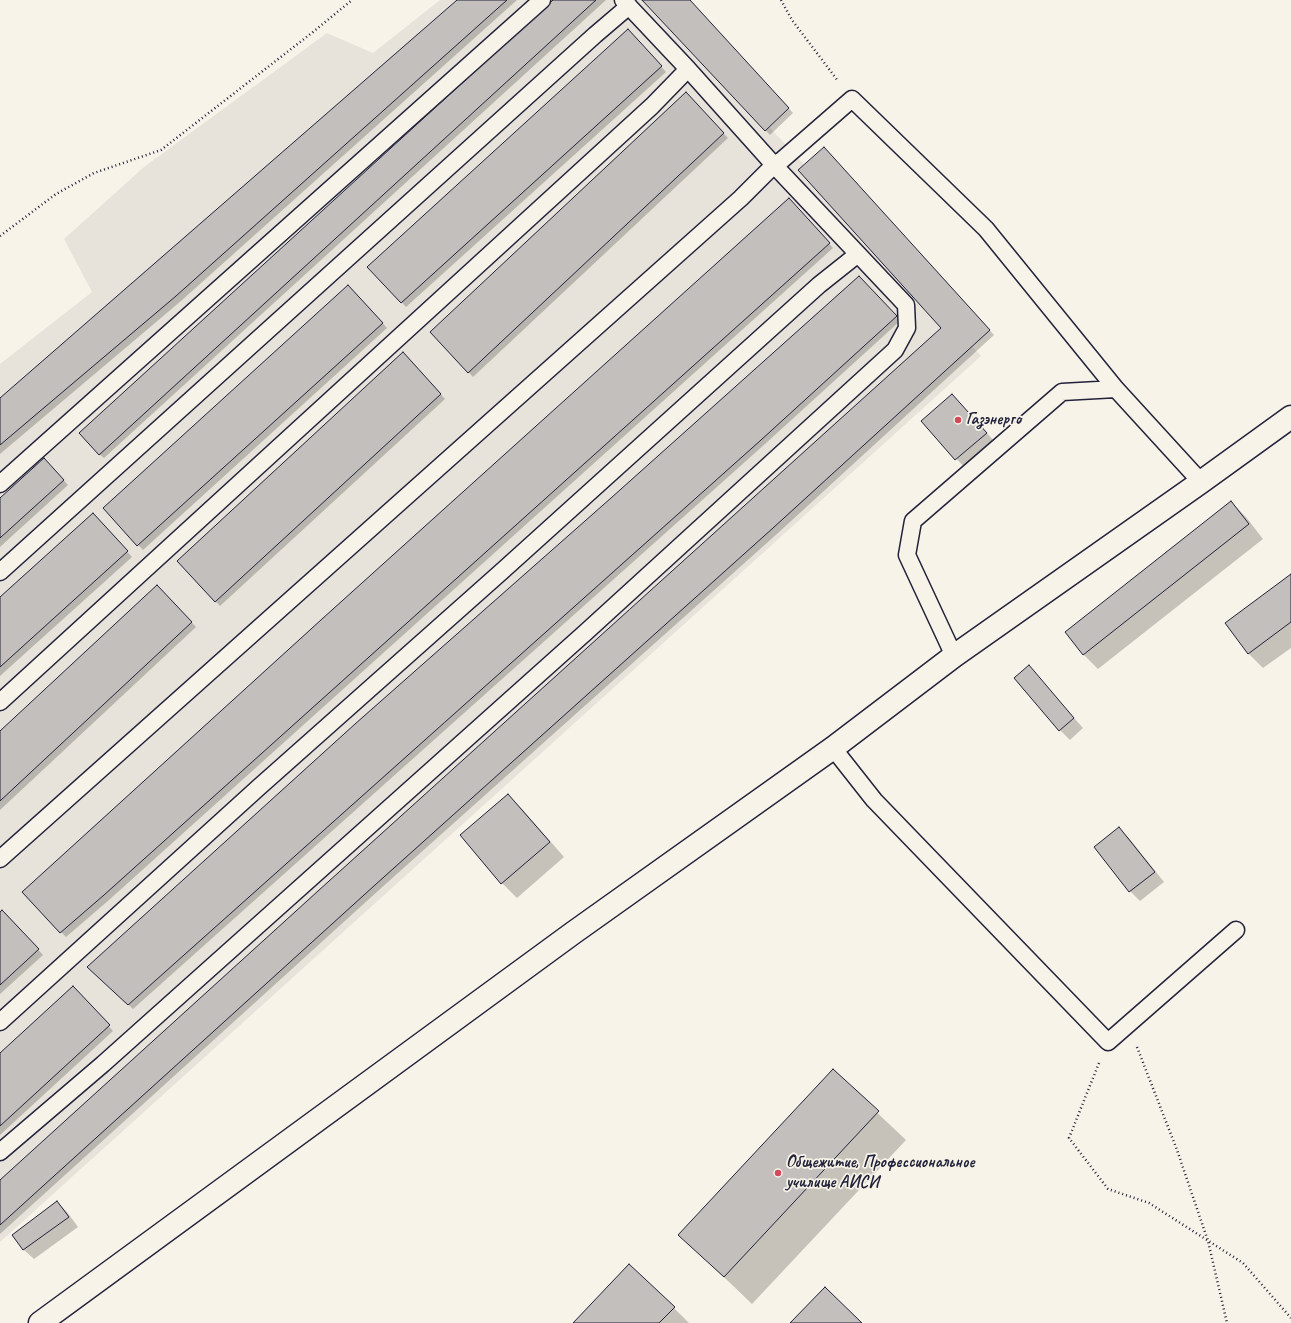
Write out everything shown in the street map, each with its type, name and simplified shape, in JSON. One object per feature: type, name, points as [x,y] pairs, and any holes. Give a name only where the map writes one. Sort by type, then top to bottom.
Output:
[{"type":"main road","points":[[40,1323],[573,933],[833,748],[954,656],[1291,417]]},
{"type":"lane","points":[[0,484],[542,0]]},
{"type":"lane","points":[[0,572],[577,50],[626,3],[774,164],[906,304],[908,328],[895,350],[586,632],[115,1054],[0,1152]]},
{"type":"lane","points":[[0,702],[652,106],[688,69]]},
{"type":"lane","points":[[0,858],[735,204],[774,164],[782,160],[852,99],[986,229],[1116,389],[1201,482]]},
{"type":"lane","points":[[0,1022],[819,285],[858,254]]},
{"type":"lane","points":[[954,656],[907,555],[913,520],[1062,392],[1116,389]]},
{"type":"lane","points":[[833,748],[874,800],[1108,1042],[1236,930]]},
{"type":"path","points":[[0,236],[56,194],[94,173],[161,150],[352,0]]},
{"type":"path","points":[[781,0],[792,20],[852,99]]},
{"type":"path","points":[[1128,1024],[1177,1150],[1208,1241],[1227,1323]]},
{"type":"path","points":[[1108,1042],[1069,1138],[1108,1189],[1149,1203],[1243,1263],[1291,1318]]},
{"type":"shaded area","points":[[440,0],[652,0],[981,356],[0,1242],[0,364],[92,292],[64,239],[144,167],[327,33],[373,53]]},
{"type":"building","points":[[457,0],[507,0],[176,296],[0,445],[0,398]]},
{"type":"building","points":[[553,0],[596,0],[99,455],[79,433]]},
{"type":"building","points":[[642,0],[690,0],[789,108],[765,131]]},
{"type":"building","points":[[628,29],[662,66],[401,303],[367,267]]},
{"type":"building","points":[[686,92],[724,133],[468,373],[430,332]]},
{"type":"building","points":[[824,147],[990,330],[773,528],[375,885],[0,1225],[0,1180],[941,328],[798,170]]},
{"type":"building","points":[[789,198],[830,243],[60,933],[22,892]]},
{"type":"building","points":[[859,276],[897,316],[761,440],[128,1005],[87,967],[355,724]]},
{"type":"building","points":[[348,285],[383,323],[137,546],[103,508]]},
{"type":"building","points":[[403,352],[441,394],[215,602],[177,561]]},
{"type":"building","points":[[952,394],[987,433],[955,460],[921,421]]},
{"type":"building","points":[[44,458],[64,480],[0,538],[0,498]]},
{"type":"building","points":[[1231,501],[1249,524],[1083,655],[1065,632]]},
{"type":"building","points":[[93,513],[128,551],[0,667],[0,597]]},
{"type":"building","points":[[1291,574],[1291,622],[1248,654],[1225,623]]},
{"type":"building","points":[[157,585],[192,622],[0,801],[0,731]]},
{"type":"building","points":[[1029,665],[1074,718],[1059,731],[1014,678]]},
{"type":"building","points":[[508,794],[550,842],[501,884],[460,835]]},
{"type":"building","points":[[1119,827],[1155,872],[1129,892],[1094,847]]},
{"type":"building","points":[[2,910],[39,949],[0,985],[0,912]]},
{"type":"building","points":[[73,986],[110,1025],[0,1126],[0,1053]]},
{"type":"building","name":"Общежитие, Профессиональное училище АИСИ","points":[[833,1069],[879,1111],[724,1277],[678,1235]]},
{"type":"building","points":[[57,1201],[69,1217],[23,1250],[12,1235]]},
{"type":"building","points":[[629,1264],[675,1307],[659,1323],[573,1323]]},
{"type":"building","points":[[825,1287],[862,1323],[790,1323]]},
{"type":"place","name":"Газэнерго","points":[[958,420]]},
{"type":"place","name":"Общежитие, Профессиональное училище АИСИ","points":[[778,1173]]}]
